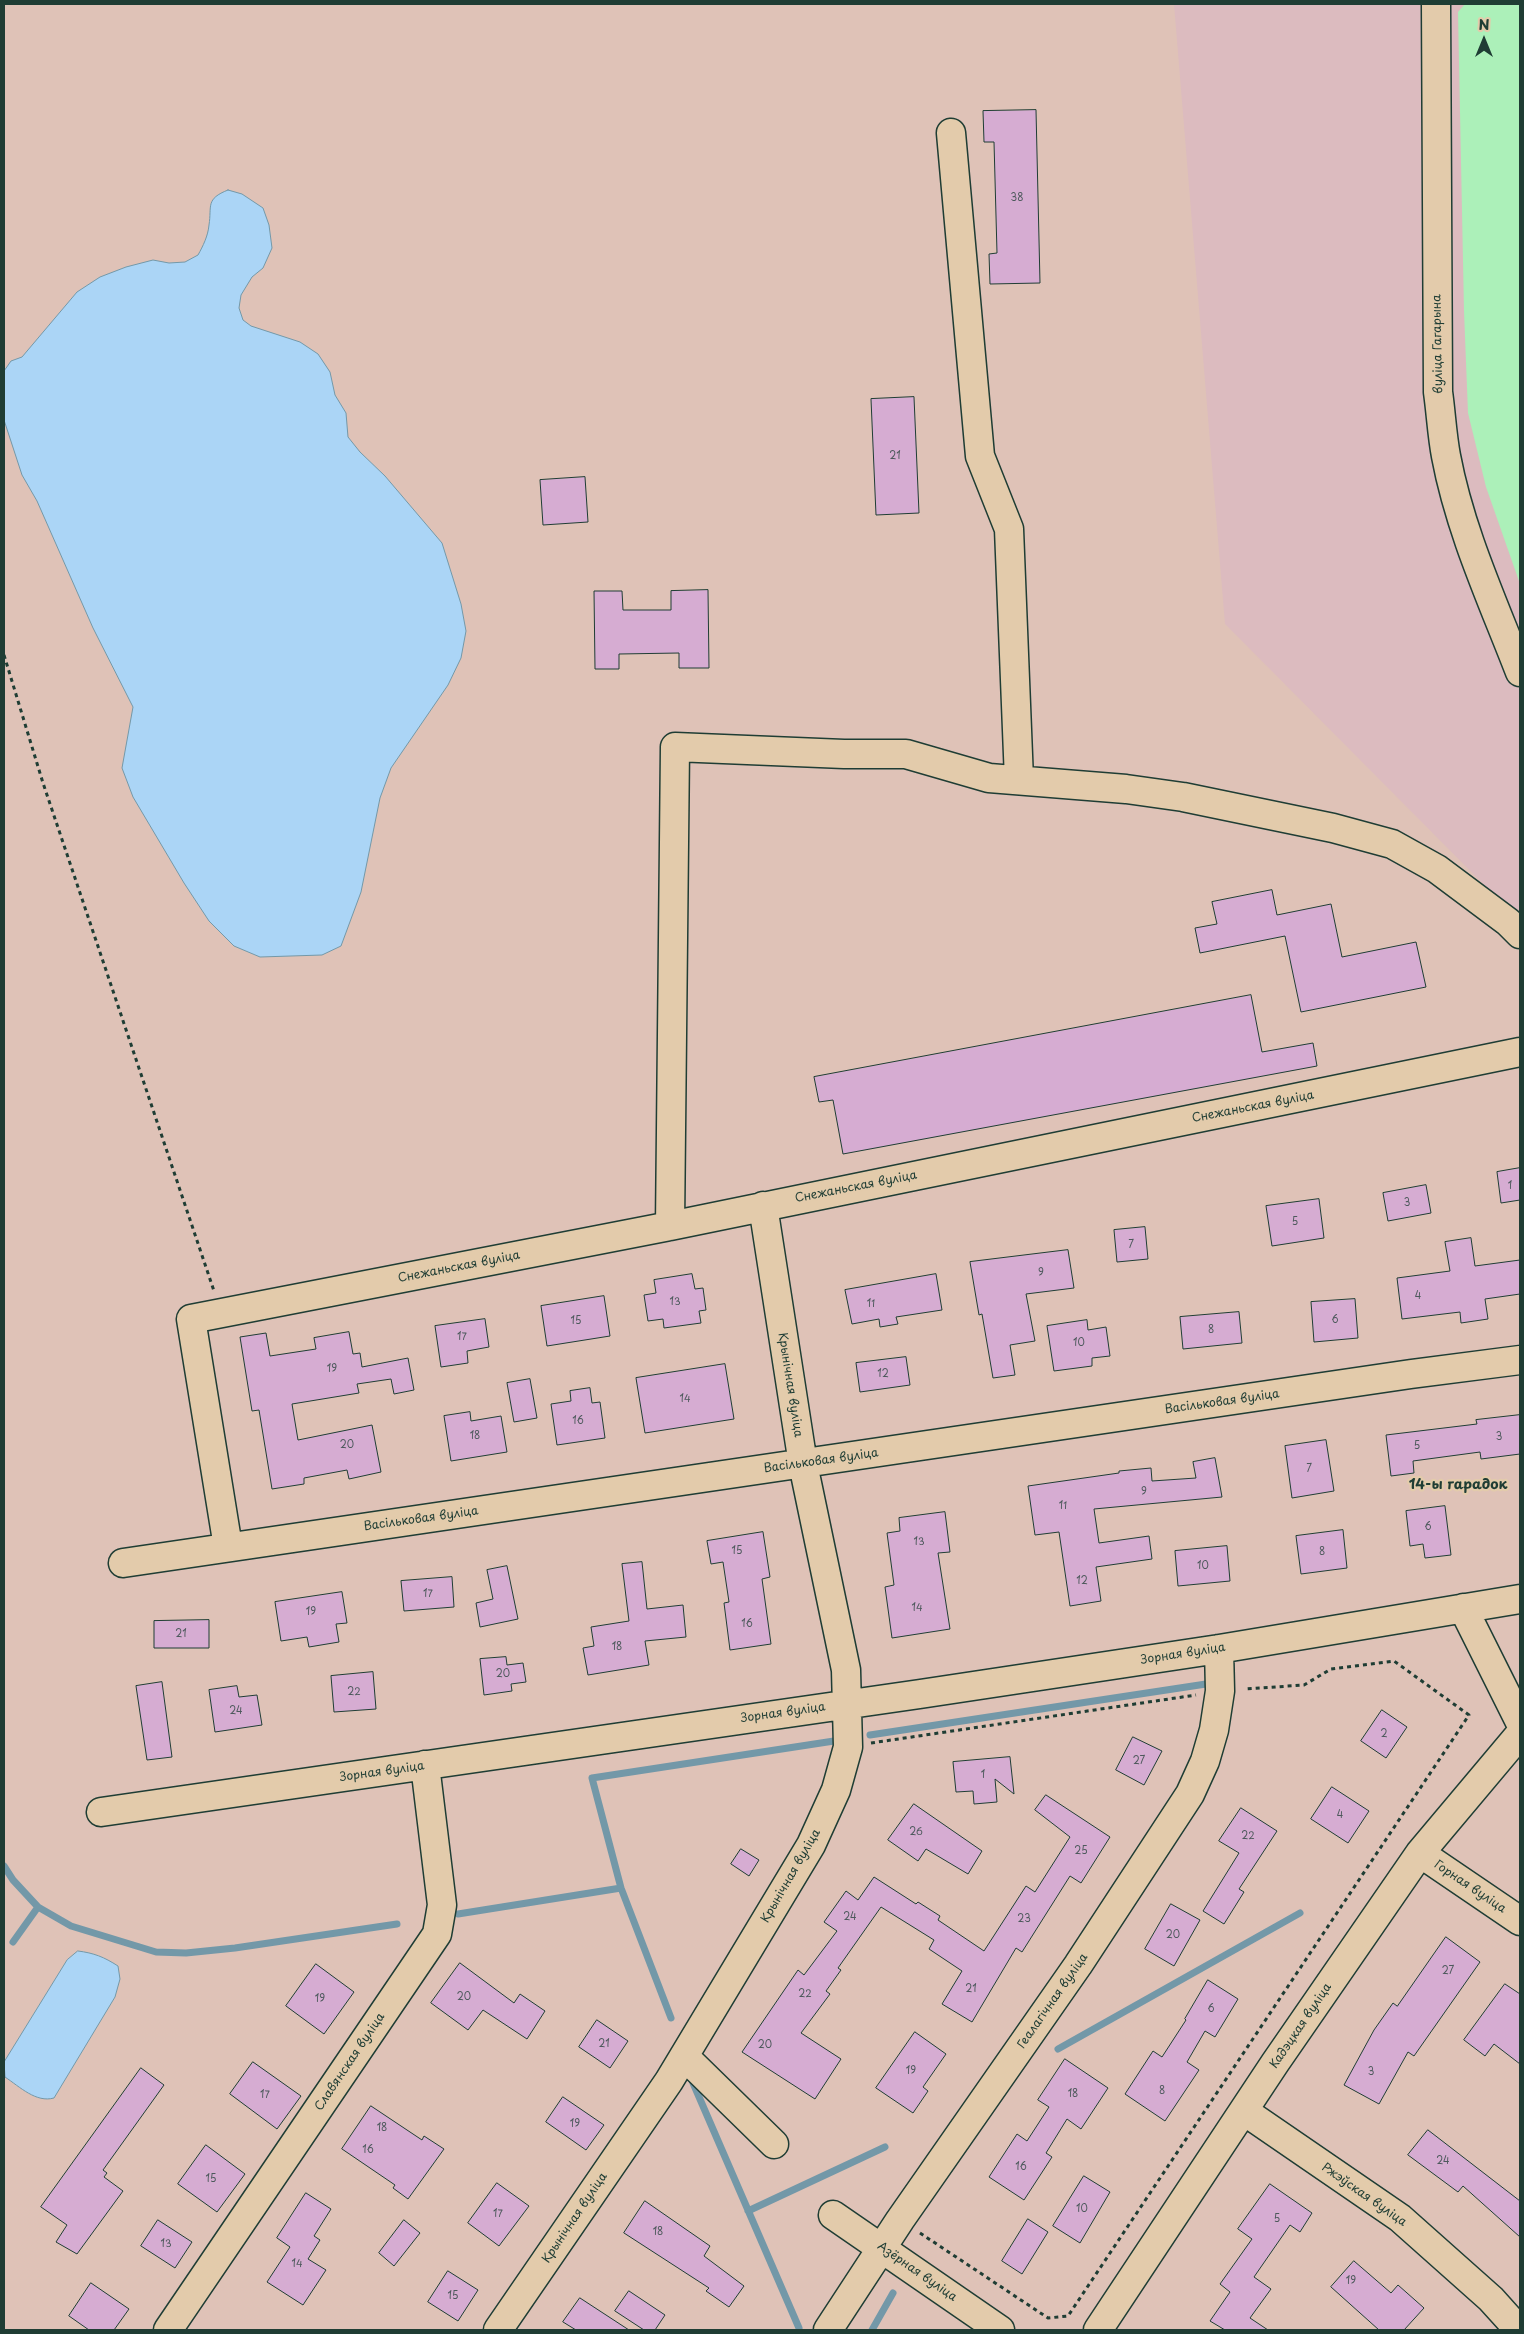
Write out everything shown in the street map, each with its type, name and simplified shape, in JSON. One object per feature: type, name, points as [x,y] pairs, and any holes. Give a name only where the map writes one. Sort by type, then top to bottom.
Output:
[{"type":"street","name":"вуліца Гагарына","points":[[1436,4],[1438,392],[1446,456],[1460,511],[1476,558],[1520,672]]},
{"type":"street","points":[[951,133],[980,456],[1009,529],[1020,780]]},
{"type":"street","points":[[670,1226],[675,747],[906,754],[990,778],[1126,789],[1183,797],[1334,828],[1392,844],[1437,869],[1508,922],[1520,934]]},
{"type":"street","name":"Снежаньская вуліца","points":[[228,1547],[191,1319],[670,1226],[1520,1052]]},
{"type":"street","name":"Крынічная вуліца","points":[[498,2330],[684,2056],[811,1845],[836,1790],[848,1747],[846,1670],[803,1464],[763,1206]]},
{"type":"street","name":"Васільковая вуліца","points":[[123,1564],[1411,1374],[1520,1360]]},
{"type":"street","name":"Зорная вуліца","points":[[101,1812],[1219,1649],[1520,1599]]},
{"type":"street","points":[[1463,1608],[1520,1722]]},
{"type":"street","name":"Геалагічная вуліца","points":[[828,2330],[900,2220],[1078,1965],[1190,1794],[1205,1761],[1214,1730],[1220,1691],[1219,1649]]},
{"type":"street","name":"Кадэцкая вуліца","points":[[1098,2330],[1244,2111],[1420,1853],[1520,1734]]},
{"type":"street","name":"Славянская вуліца","points":[[168,2330],[437,1934],[442,1905],[425,1766]]},
{"type":"street","name":"Горная вуліца","points":[[1420,1853],[1520,1921]]},
{"type":"street","points":[[684,2056],[774,2144]]},
{"type":"street","name":"Ржэўская вуліца","points":[[1244,2111],[1400,2218],[1491,2299],[1519,2330]]},
{"type":"street","name":"Азёрная вуліца","points":[[832,2215],[883,2248],[1000,2330]]},
{"type":"path","points":[[4,655],[43,783],[222,1313]]},
{"type":"path","points":[[848,1747],[1220,1691],[1304,1685],[1332,1669],[1394,1661],[1469,1715],[1068,2316],[1048,2318],[900,2220]]},
{"type":"shaded area","points":[[1174,4],[1520,4],[1520,921],[1225,624]]},
{"type":"green space","points":[[1465,4],[1520,4],[1520,584],[1486,487],[1468,413],[1458,12]]},
{"type":"water","points":[[228,190],[242,194],[263,208],[269,225],[272,248],[263,268],[252,277],[241,295],[239,308],[243,320],[251,326],[300,342],[318,354],[330,372],[335,395],[346,413],[348,437],[360,452],[385,476],[442,543],[461,604],[466,631],[461,658],[448,685],[391,768],[380,798],[361,892],[341,946],[322,955],[260,957],[234,946],[209,921],[184,883],[133,797],[122,768],[133,707],[93,628],[37,501],[22,475],[4,420],[4,371],[11,361],[22,357],[77,292],[100,277],[126,267],[153,260],[169,263],[185,262],[198,255],[208,233],[211,204],[216,197]]},
{"type":"water","points":[[78,1951],[99,1956],[118,1966],[120,1979],[115,1997],[54,2098],[41,2098],[28,2093],[5,2077],[4,2062],[67,1960]]},
{"type":"building","points":[[1036,110],[1040,283],[990,284],[989,254],[997,253],[994,142],[984,142],[983,111]]},
{"type":"building","points":[[914,397],[919,513],[876,515],[871,399]]},
{"type":"building","points":[[585,477],[588,522],[543,525],[540,480]]},
{"type":"building","points":[[708,590],[709,668],[679,668],[679,653],[619,654],[619,669],[595,669],[594,591],[622,591],[623,610],[671,610],[671,591]]},
{"type":"building","points":[[1272,890],[1277,915],[1331,904],[1342,957],[1416,942],[1426,987],[1301,1012],[1285,936],[1200,953],[1195,928],[1217,924],[1212,902]]},
{"type":"building","points":[[1251,995],[1262,1052],[1313,1043],[1317,1066],[843,1154],[833,1100],[819,1102],[814,1077]]},
{"type":"building","points":[[1520,1168],[1520,1200],[1501,1203],[1497,1172]]},
{"type":"building","points":[[1426,1185],[1431,1213],[1388,1221],[1383,1193]]},
{"type":"building","points":[[1319,1199],[1324,1238],[1272,1246],[1266,1206]]},
{"type":"building","points":[[1145,1227],[1148,1259],[1117,1262],[1114,1230]]},
{"type":"building","points":[[1471,1238],[1475,1266],[1520,1260],[1520,1294],[1485,1299],[1488,1319],[1461,1323],[1460,1312],[1402,1319],[1397,1278],[1450,1271],[1445,1242]]},
{"type":"building","points":[[1068,1250],[1074,1288],[1026,1294],[1035,1341],[1010,1345],[1015,1375],[993,1378],[982,1314],[979,1315],[970,1262]]},
{"type":"building","points":[[692,1274],[695,1289],[703,1288],[706,1310],[699,1311],[701,1323],[664,1328],[663,1319],[648,1321],[644,1295],[656,1293],[654,1280]]},
{"type":"building","points":[[936,1274],[942,1310],[896,1317],[898,1324],[880,1327],[879,1319],[852,1324],[845,1290]]},
{"type":"building","points":[[604,1296],[610,1336],[547,1346],[541,1306]]},
{"type":"building","points":[[1355,1299],[1358,1338],[1314,1342],[1311,1302]]},
{"type":"building","points":[[1239,1312],[1242,1343],[1183,1349],[1180,1317]]},
{"type":"building","points":[[485,1319],[489,1347],[467,1351],[468,1363],[441,1367],[435,1326]]},
{"type":"building","points":[[1087,1320],[1088,1330],[1106,1327],[1110,1356],[1092,1358],[1092,1366],[1054,1371],[1047,1326]]},
{"type":"building","points":[[349,1332],[353,1354],[360,1353],[362,1367],[408,1358],[414,1390],[394,1394],[391,1379],[357,1384],[359,1393],[292,1404],[298,1440],[372,1425],[381,1472],[349,1479],[347,1470],[304,1478],[304,1484],[272,1489],[259,1410],[252,1411],[240,1337],[266,1333],[270,1356],[316,1349],[314,1338]]},
{"type":"building","points":[[906,1357],[910,1385],[860,1392],[856,1363]]},
{"type":"building","points":[[725,1364],[734,1419],[645,1433],[636,1378]]},
{"type":"building","points":[[530,1379],[537,1418],[514,1422],[507,1383]]},
{"type":"building","points":[[590,1388],[592,1403],[600,1402],[605,1438],[557,1445],[551,1404],[571,1401],[570,1391]]},
{"type":"building","points":[[470,1412],[471,1421],[501,1416],[507,1452],[451,1461],[444,1416]]},
{"type":"building","points":[[1520,1415],[1520,1454],[1481,1459],[1480,1452],[1413,1461],[1414,1473],[1391,1476],[1386,1435],[1477,1424],[1476,1420]]},
{"type":"building","points":[[1326,1440],[1334,1491],[1292,1498],[1285,1446]]},
{"type":"building","points":[[1215,1458],[1222,1497],[1094,1509],[1099,1543],[1149,1536],[1152,1559],[1096,1567],[1101,1601],[1070,1606],[1059,1532],[1035,1535],[1028,1486],[1119,1473],[1119,1471],[1151,1468],[1152,1481],[1196,1478],[1193,1462]]},
{"type":"building","points":[[1445,1506],[1451,1555],[1425,1558],[1423,1544],[1410,1546],[1406,1511]]},
{"type":"building","points":[[945,1512],[950,1552],[938,1553],[950,1629],[892,1638],[885,1587],[894,1585],[887,1533],[900,1531],[899,1518]]},
{"type":"building","points":[[1343,1530],[1347,1568],[1301,1574],[1296,1536]]},
{"type":"building","points":[[763,1532],[770,1577],[762,1579],[771,1644],[730,1650],[724,1603],[729,1602],[723,1562],[711,1564],[707,1541]]},
{"type":"building","points":[[1227,1546],[1230,1581],[1178,1586],[1175,1551]]},
{"type":"building","points":[[642,1562],[647,1609],[683,1605],[686,1637],[645,1641],[649,1665],[588,1675],[583,1648],[594,1646],[591,1627],[629,1621],[622,1564]]},
{"type":"building","points":[[507,1566],[518,1619],[480,1627],[476,1603],[493,1599],[487,1570]]},
{"type":"building","points":[[452,1577],[454,1607],[404,1611],[401,1581]]},
{"type":"building","points":[[342,1592],[347,1623],[336,1624],[339,1642],[309,1647],[307,1637],[281,1641],[275,1602]]},
{"type":"building","points":[[209,1620],[209,1648],[154,1648],[154,1621]]},
{"type":"building","points":[[506,1657],[507,1665],[523,1663],[526,1682],[511,1684],[512,1691],[484,1695],[480,1659]]},
{"type":"building","points":[[373,1672],[376,1709],[334,1712],[331,1676]]},
{"type":"building","points":[[162,1682],[172,1757],[147,1760],[136,1686]]},
{"type":"building","points":[[237,1686],[239,1697],[257,1695],[262,1725],[215,1732],[209,1690]]},
{"type":"building","points":[[1382,1710],[1407,1727],[1386,1758],[1361,1741]]},
{"type":"building","points":[[1133,1737],[1162,1751],[1144,1785],[1116,1770]]},
{"type":"building","points":[[1010,1757],[1014,1794],[995,1779],[997,1802],[974,1804],[973,1791],[956,1792],[953,1762]]},
{"type":"building","points":[[1332,1787],[1369,1811],[1348,1843],[1311,1819]]},
{"type":"building","points":[[1046,1795],[1110,1837],[1081,1883],[1070,1876],[1022,1952],[1016,1948],[972,2022],[942,2004],[962,1971],[929,1949],[934,1940],[881,1907],[838,1968],[841,1970],[826,1991],[830,1994],[801,2033],[841,2059],[815,2099],[742,2052],[798,1970],[804,1975],[837,1931],[824,1922],[846,1891],[858,1900],[874,1877],[916,1904],[918,1902],[940,1916],[938,1920],[984,1951],[1026,1886],[1035,1892],[1070,1837],[1035,1810]]},
{"type":"building","points":[[914,1804],[982,1851],[968,1874],[926,1849],[918,1861],[888,1840]]},
{"type":"building","points":[[1241,1808],[1277,1831],[1239,1889],[1244,1892],[1224,1924],[1203,1911],[1239,1853],[1219,1841]]},
{"type":"building","points":[[741,1849],[759,1860],[749,1876],[731,1864]]},
{"type":"building","points":[[1171,1904],[1200,1920],[1174,1966],[1145,1949]]},
{"type":"building","points":[[1446,1937],[1480,1962],[1414,2056],[1408,2052],[1379,2104],[1344,2085],[1374,2030],[1393,2003],[1397,2006]]},
{"type":"building","points":[[460,1963],[514,2003],[520,1994],[545,2011],[527,2039],[483,2010],[468,2030],[431,2003]]},
{"type":"building","points":[[316,1964],[354,1992],[324,2034],[286,2006]]},
{"type":"building","points":[[1208,1980],[1238,1999],[1215,2037],[1205,2031],[1187,2062],[1199,2070],[1165,2121],[1125,2094],[1153,2051],[1162,2057],[1186,2020]]},
{"type":"building","points":[[1505,1984],[1520,1994],[1520,2064],[1494,2044],[1485,2056],[1464,2040]]},
{"type":"building","points":[[597,2020],[628,2041],[610,2068],[579,2047]]},
{"type":"building","points":[[915,2032],[946,2054],[923,2087],[928,2091],[913,2113],[876,2088]]},
{"type":"building","points":[[1065,2059],[1108,2088],[1081,2129],[1067,2119],[1046,2153],[1052,2157],[1024,2200],[989,2177],[1017,2134],[1027,2141],[1049,2107],[1038,2100]]},
{"type":"building","points":[[253,2062],[301,2096],[277,2129],[230,2094]]},
{"type":"building","points":[[141,2068],[164,2085],[103,2170],[107,2173],[104,2177],[123,2191],[77,2254],[56,2242],[67,2225],[41,2207]]},
{"type":"building","points":[[563,2097],[604,2125],[586,2150],[546,2122]]},
{"type":"building","points":[[371,2106],[422,2140],[424,2136],[444,2149],[408,2199],[393,2188],[395,2185],[342,2149]]},
{"type":"building","points":[[1428,2130],[1520,2201],[1520,2237],[1463,2186],[1458,2192],[1408,2155]]},
{"type":"building","points":[[206,2145],[245,2174],[217,2212],[178,2184]]},
{"type":"building","points":[[1084,2176],[1110,2192],[1080,2243],[1053,2226]]},
{"type":"building","points":[[497,2183],[529,2206],[499,2246],[468,2223]]},
{"type":"building","points":[[1270,2184],[1312,2213],[1300,2232],[1290,2225],[1254,2277],[1271,2289],[1250,2318],[1268,2330],[1225,2330],[1210,2321],[1230,2292],[1220,2284],[1252,2239],[1238,2229]]},
{"type":"building","points":[[306,2193],[331,2209],[314,2236],[320,2240],[308,2259],[326,2270],[303,2305],[267,2282],[290,2247],[277,2238]]},
{"type":"building","points":[[645,2201],[710,2246],[704,2256],[744,2286],[729,2307],[706,2291],[709,2288],[624,2233]]},
{"type":"building","points":[[1028,2219],[1048,2232],[1022,2274],[1002,2261]]},
{"type":"building","points":[[158,2220],[192,2242],[175,2268],[141,2246]]},
{"type":"building","points":[[404,2220],[420,2233],[394,2266],[379,2253]]},
{"type":"building","points":[[1354,2261],[1391,2293],[1398,2285],[1424,2308],[1404,2330],[1379,2330],[1331,2287]]},
{"type":"building","points":[[448,2271],[478,2290],[458,2321],[428,2302]]},
{"type":"building","points":[[91,2283],[129,2309],[114,2330],[89,2330],[69,2316]]},
{"type":"building","points":[[629,2291],[665,2315],[655,2330],[644,2330],[615,2311]]},
{"type":"building","points":[[580,2298],[629,2330],[576,2330],[563,2322]]},
{"type":"waterway","points":[[870,1735],[1206,1684]]},
{"type":"waterway","points":[[671,2018],[621,1888],[592,1778],[834,1741]]},
{"type":"waterway","points":[[4,1866],[13,1880],[38,1907],[71,1926],[156,1952],[186,1953],[235,1948],[397,1924]]},
{"type":"waterway","points":[[458,1914],[621,1888]]},
{"type":"waterway","points":[[13,1942],[38,1907]]},
{"type":"waterway","points":[[1058,2049],[1300,1913]]},
{"type":"waterway","points":[[693,2083],[799,2328]]},
{"type":"waterway","points":[[748,2211],[885,2147]]},
{"type":"waterway","points":[[872,2330],[893,2293]]},
{"type":"district","name":"14-ы гарадок","points":[[1458,1485]]}]
